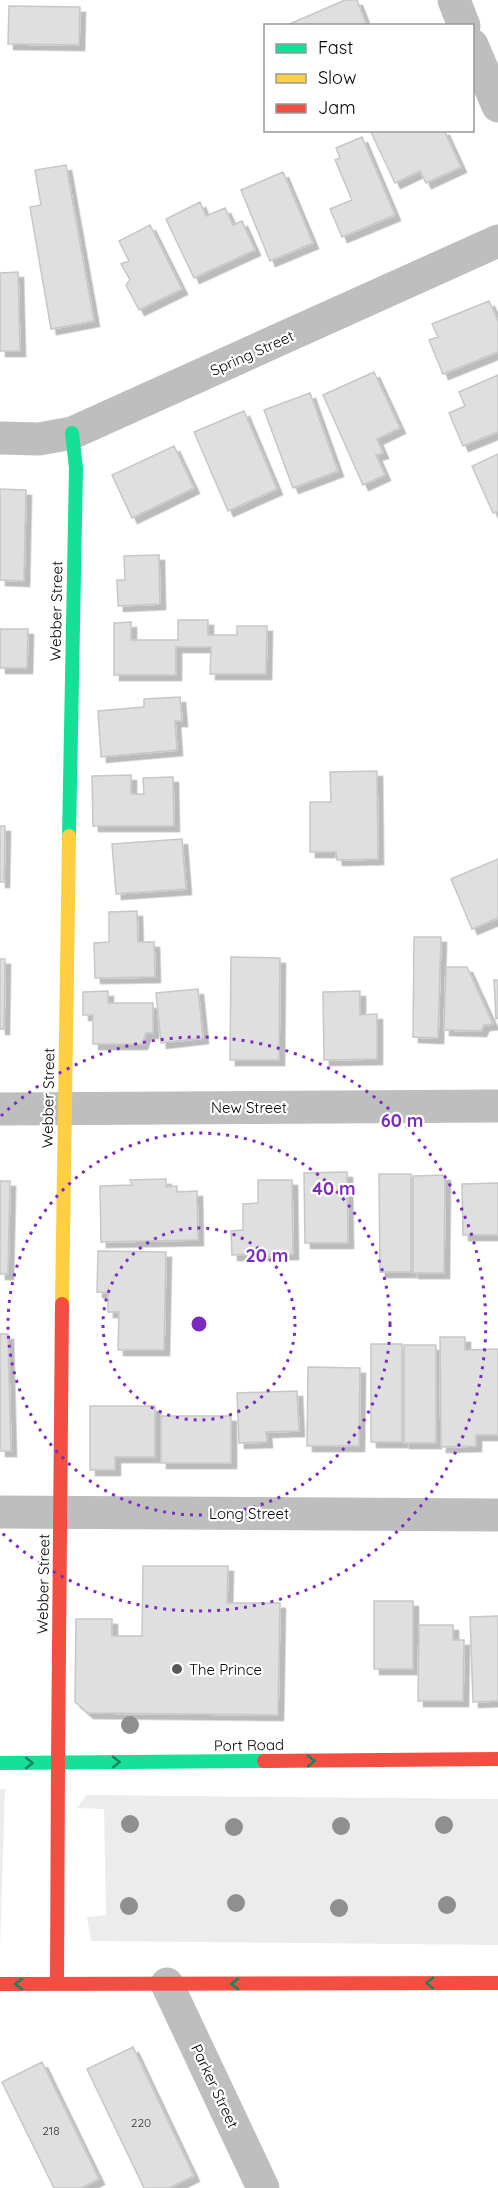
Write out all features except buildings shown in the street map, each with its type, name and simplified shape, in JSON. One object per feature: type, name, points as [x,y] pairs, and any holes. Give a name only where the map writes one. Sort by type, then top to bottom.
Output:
[{"type":"main road","name":"Webber Street","points":[[57,1984],[64,1109],[76,468],[72,433]]},
{"type":"main road","name":"Port Road","points":[[0,1763],[498,1759]]},
{"type":"main road","points":[[0,1984],[498,1983]]},
{"type":"street","points":[[454,0],[463,24]]},
{"type":"street","points":[[474,50],[498,106]]},
{"type":"street","name":"Spring Street","points":[[0,438],[39,439],[72,433],[498,241]]},
{"type":"street","name":"New Street","points":[[0,1109],[498,1106]]},
{"type":"street","name":"Long Street","points":[[0,1512],[498,1515]]},
{"type":"street","name":"Parker Street","points":[[166,1984],[263,2188]]},
{"type":"shaded area","points":[[0,1789],[5,1789],[0,1950]]},
{"type":"shaded area","points":[[86,1795],[498,1799],[498,1945],[91,1941],[87,1917],[106,1915],[104,1809],[77,1808]]},
{"type":"traffic: fast","points":[[69,836],[76,468],[72,433]]},
{"type":"traffic: fast","points":[[0,1763],[264,1761]]},
{"type":"traffic: slow","points":[[62,1304],[69,836]]},
{"type":"traffic: jam","points":[[58,1763],[62,1304]]},
{"type":"traffic: jam","points":[[264,1761],[498,1759]]},
{"type":"traffic: jam","points":[[57,1984],[58,1763]]},
{"type":"traffic: jam","points":[[0,1984],[498,1983]]},
{"type":"place","name":"The Prince","points":[[177,1669]]}]
